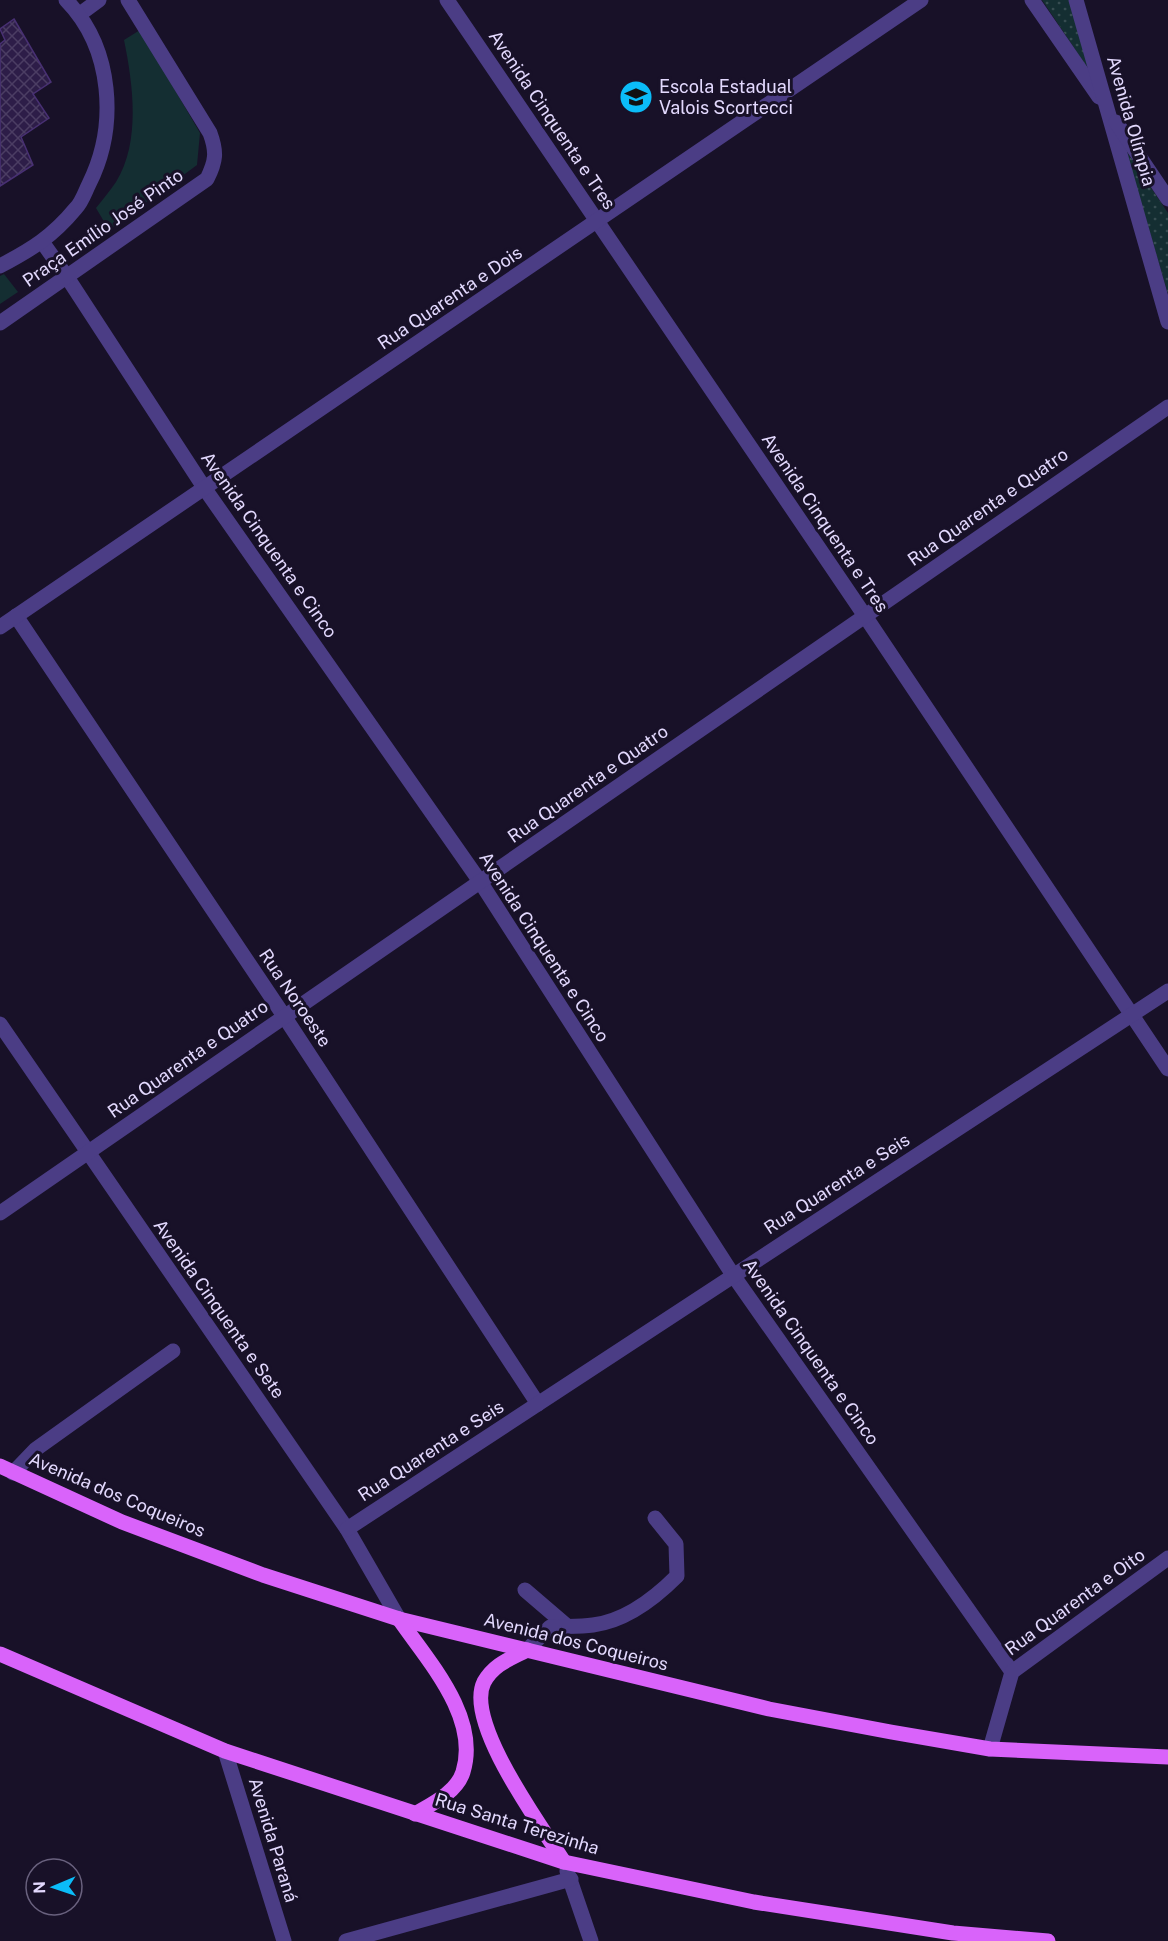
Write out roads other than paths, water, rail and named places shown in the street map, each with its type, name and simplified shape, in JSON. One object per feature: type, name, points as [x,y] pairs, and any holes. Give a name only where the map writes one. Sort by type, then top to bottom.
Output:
[{"type":"main road","name":"Avenida dos Coqueiros","points":[[6,1469],[122,1522],[263,1575],[399,1619],[769,1709],[990,1749],[1168,1757]]},
{"type":"main road","points":[[399,1619],[445,1686],[459,1715],[466,1744],[463,1773],[448,1793],[416,1814]]},
{"type":"main road","points":[[527,1650],[496,1665],[483,1684],[480,1706],[486,1731],[528,1806],[564,1862]]},
{"type":"main road","name":"Rua Santa Terezinha","points":[[0,1654],[225,1751],[564,1862],[754,1902],[953,1933],[1048,1941]]},
{"type":"street","points":[[0,266],[43,243],[78,207],[100,161],[109,111],[102,60],[80,14],[66,0]]},
{"type":"street","points":[[80,14],[99,0]]},
{"type":"street","name":"Praça Emílio José Pinto","points":[[0,323],[207,179],[216,162],[216,148],[210,133],[128,0]]},
{"type":"street","name":"Avenida Cinquenta e Tres","points":[[447,0],[865,616],[1130,1016],[1168,1069]]},
{"type":"street","name":"Rua Quarenta e Dois","points":[[0,627],[921,0]]},
{"type":"street","points":[[1032,0],[1168,199]]},
{"type":"street","name":"Avenida Olímpia","points":[[1076,0],[1168,322]]},
{"type":"street","name":"Avenida Cinquenta e Cinco","points":[[43,243],[205,489],[481,883],[733,1275],[1012,1672]]},
{"type":"street","name":"Rua Quarenta e Quatro","points":[[0,1213],[1168,407]]},
{"type":"street","name":"Rua Noroeste","points":[[16,616],[284,1016],[538,1404]]},
{"type":"street","name":"Rua Quarenta e Seis","points":[[347,1529],[1168,991]]},
{"type":"street","name":"Avenida Cinquenta e Sete","points":[[0,1024],[347,1529],[399,1619]]},
{"type":"street","points":[[6,1469],[173,1351]]},
{"type":"street","points":[[527,1650],[550,1627],[607,1622],[656,1597],[677,1576],[676,1544],[655,1518]]},
{"type":"street","name":"Rua Quarenta e Oito","points":[[990,1749],[1012,1672],[1168,1558]]},
{"type":"street","points":[[525,1590],[567,1626]]},
{"type":"street","name":"Avenida Paraná","points":[[225,1751],[284,1941]]},
{"type":"street","points":[[564,1862],[591,1941]]},
{"type":"street","points":[[346,1941],[571,1879]]},
{"type":"place","name":"Escola Estadual Valois Scortecci","points":[[636,97]]}]
